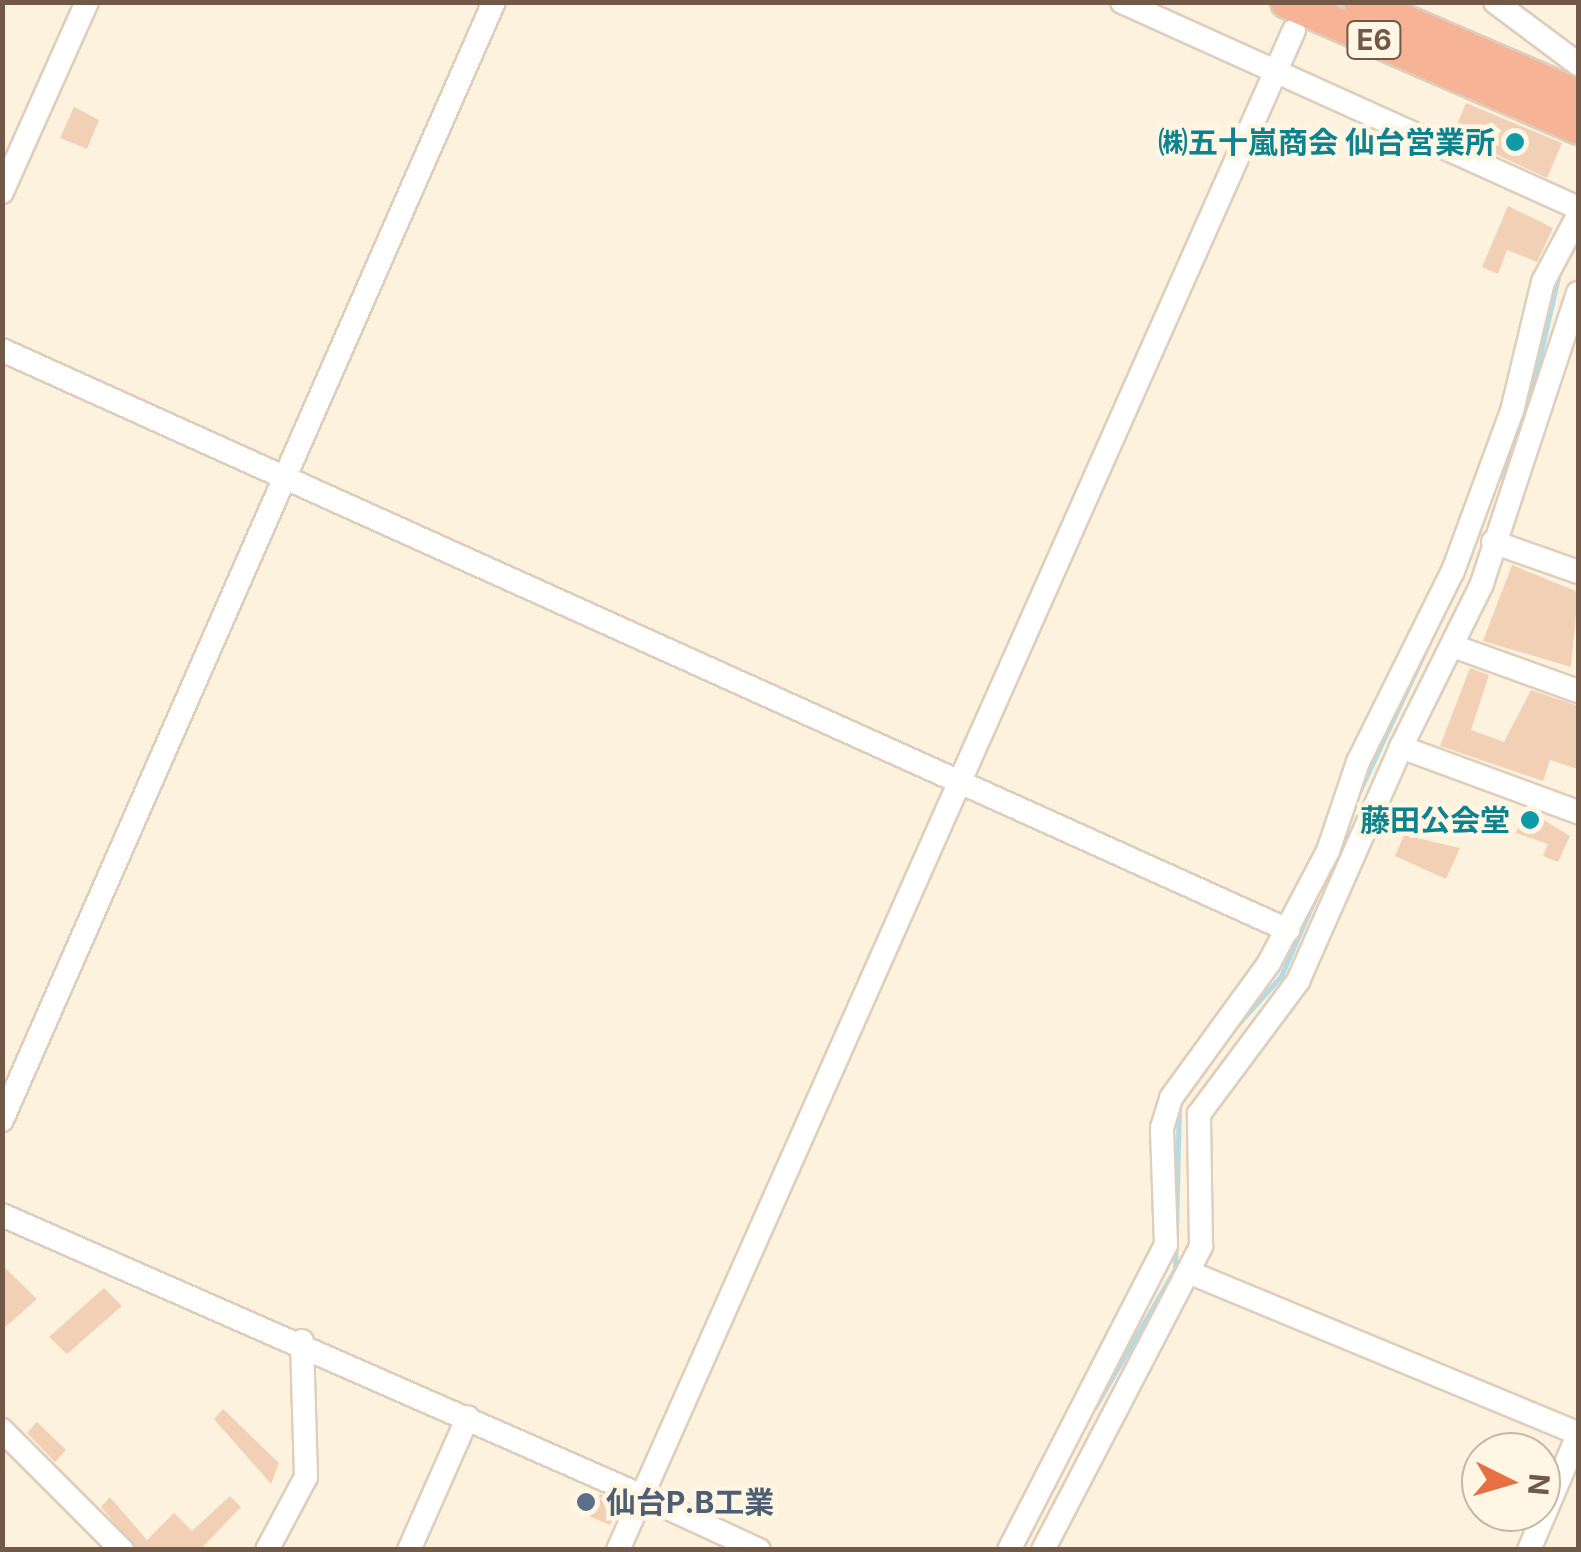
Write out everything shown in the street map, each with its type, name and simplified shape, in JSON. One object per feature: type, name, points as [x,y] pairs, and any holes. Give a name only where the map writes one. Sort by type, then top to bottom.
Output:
[{"type":"highway","name":"E6","points":[[1360,2],[1578,128]]},
{"type":"highway","name":"E6","points":[[1291,16],[1578,96]]},
{"type":"street","points":[[2,192],[87,2]]},
{"type":"street","points":[[2,1120],[494,2]]},
{"type":"street","points":[[1122,2],[1578,208]]},
{"type":"street","points":[[1495,2],[1578,64]]},
{"type":"street","points":[[618,1550],[1275,71],[1291,16]]},
{"type":"street","points":[[1010,1550],[1166,1245],[1162,1128],[1171,1098],[1288,930],[1452,571],[1512,412],[1543,282],[1578,216]]},
{"type":"street","points":[[1043,1550],[1191,1274],[1204,1203],[1200,1114],[1298,980],[1401,747],[1453,646],[1578,294]]},
{"type":"street","points":[[2,350],[1288,930]]},
{"type":"street","points":[[1493,542],[1578,572]]},
{"type":"street","points":[[1453,646],[1578,691]]},
{"type":"street","points":[[1401,747],[1578,812]]},
{"type":"street","points":[[2,1215],[302,1341],[759,1550]]},
{"type":"street","points":[[1191,1274],[1578,1434],[1529,1550]]},
{"type":"street","points":[[267,1550],[306,1477],[302,1341]]},
{"type":"street","points":[[409,1550],[468,1417]]},
{"type":"street","points":[[2,1430],[122,1550]]},
{"type":"building","name":"㈱五十嵐商会 仙台営業所","points":[[1466,103],[1562,143],[1547,178],[1453,134]]},
{"type":"building","points":[[74,107],[99,120],[87,149],[60,138]]},
{"type":"building","points":[[1508,206],[1553,228],[1537,262],[1507,250],[1498,274],[1482,267]]},
{"type":"building","points":[[1512,565],[1578,592],[1571,667],[1483,641]]},
{"type":"building","points":[[1470,668],[1489,675],[1471,730],[1504,742],[1531,690],[1578,706],[1578,769],[1550,760],[1543,781],[1440,746]]},
{"type":"building","points":[[1524,808],[1570,836],[1558,862],[1543,856],[1548,844],[1516,833]]},
{"type":"building","points":[[1404,835],[1460,848],[1446,879],[1395,856]]},
{"type":"building","points":[[2,1265],[37,1299],[2,1330]]},
{"type":"building","points":[[104,1288],[122,1306],[67,1354],[49,1337]]},
{"type":"building","points":[[223,1409],[279,1463],[271,1484],[214,1419]]},
{"type":"building","points":[[37,1422],[66,1450],[55,1462],[27,1433]]},
{"type":"building","points":[[600,1494],[620,1503],[610,1525],[589,1516]]},
{"type":"building","points":[[230,1496],[241,1507],[200,1550],[137,1550],[101,1507],[110,1497],[147,1540],[174,1513],[192,1531]]},
{"type":"waterway","points":[[1499,478],[1531,395],[1559,273]]},
{"type":"waterway","points":[[1359,792],[1471,553]]},
{"type":"waterway","points":[[1238,1024],[1281,976],[1351,816]]},
{"type":"waterway","points":[[1095,1407],[1175,1269],[1179,1105]]},
{"type":"place","name":"㈱五十嵐商会 仙台営業所","points":[[1515,142]]},
{"type":"place","name":"藤田公会堂","points":[[1530,820]]},
{"type":"place","name":"仙台P.B工業","points":[[586,1502]]}]
